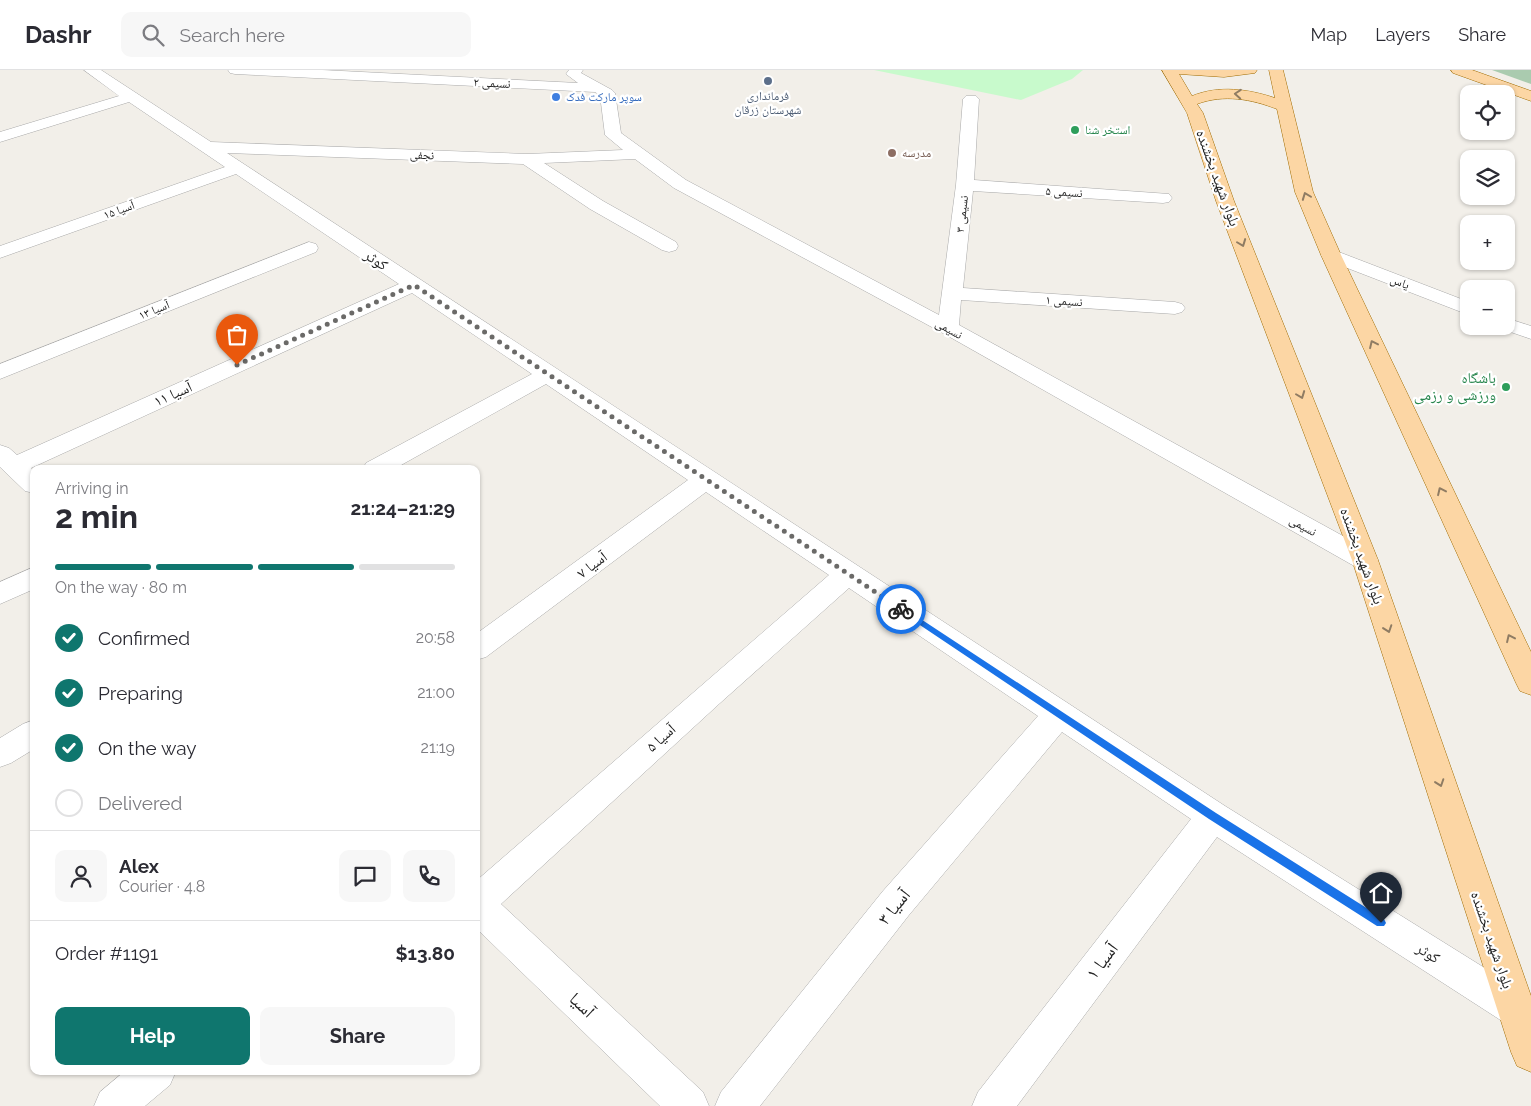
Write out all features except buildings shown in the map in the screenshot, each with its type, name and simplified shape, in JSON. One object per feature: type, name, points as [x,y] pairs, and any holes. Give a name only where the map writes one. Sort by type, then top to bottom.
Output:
[{"type":"main road","name":"بلوار شهید بخشنده","points":[[1169,70],[1190,102],[1226,201],[1365,560],[1531,1052]]},
{"type":"main road","points":[[1180,70],[1202,73],[1233,73],[1250,70]]},
{"type":"main road","points":[[1276,70],[1304,192],[1331,255],[1531,683]]},
{"type":"main road","points":[[1458,70],[1531,96]]},
{"type":"main road","points":[[1190,102],[1202,96],[1221,93],[1243,94],[1266,99],[1284,106]]},
{"type":"street","name":"کوثر","points":[[90,70],[1213,816],[1515,1008]]},
{"type":"street","name":"نسیمی ۲","points":[[235,70],[599,89]]},
{"type":"street","points":[[576,70],[572,74],[599,89]]},
{"type":"street","name":"نسیمی","points":[[599,89],[607,93],[613,135],[680,184],[948,328],[1365,560]]},
{"type":"street","points":[[0,137],[131,97]]},
{"type":"street","name":"نسیمی ۳","points":[[948,328],[965,185],[971,99]]},
{"type":"street","name":"نجفی","points":[[206,147],[527,159],[639,154]]},
{"type":"street","points":[[527,159],[596,206],[669,246]]},
{"type":"street","name":"آسیا ۱۵","points":[[0,252],[237,168]]},
{"type":"street","name":"نسیمی ۵","points":[[965,185],[1163,198]]},
{"type":"street","name":"آسیا ۱۳","points":[[0,372],[309,248]]},
{"type":"street","name":"یاس","points":[[1331,255],[1460,305]]},
{"type":"street","name":"آسیا ۱۱","points":[[7,459],[414,285]]},
{"type":"street","name":"نسیمی ۱","points":[[953,293],[1175,308]]},
{"type":"street","points":[[1515,327],[1530,332]]},
{"type":"street","points":[[382,465],[548,374]]},
{"type":"street","points":[[7,459],[30,481]]},
{"type":"street","name":"آسیا ۷","points":[[480,646],[706,479]]},
{"type":"street","name":"آسیا ۵","points":[[480,900],[708,696],[848,574]]},
{"type":"street","points":[[0,594],[30,579]]},
{"type":"street","name":"آسیا ۳","points":[[735,1106],[896,903],[1059,714]]},
{"type":"street","points":[[0,754],[30,735]]},
{"type":"street","name":"آسیا ۱","points":[[992,1106],[1213,816]]},
{"type":"street","name":"آسیا","points":[[480,908],[689,1106]]},
{"type":"street","points":[[114,1106],[151,1075]]},
{"type":"green space","points":[[874,70],[1083,70],[1072,79],[1021,100]]},
{"type":"green space","points":[[1492,70],[1531,70],[1531,84]]},
{"type":"way so far","points":[[237,365],[414,285],[901,609]]},
{"type":"place","name":"فرمانداری شهرستان زرقان","points":[[768,81]]},
{"type":"place","name":"سوپر مارکت فدک","points":[[556,97]]},
{"type":"place","name":"استخر شنا","points":[[1075,130]]},
{"type":"place","name":"مدرسه","points":[[892,153]]},
{"type":"place","name":"باشگاه ورزشی و رزمی","points":[[1506,387]]},
{"type":"route","points":[[901,609],[1213,816],[1381,923]]}]
